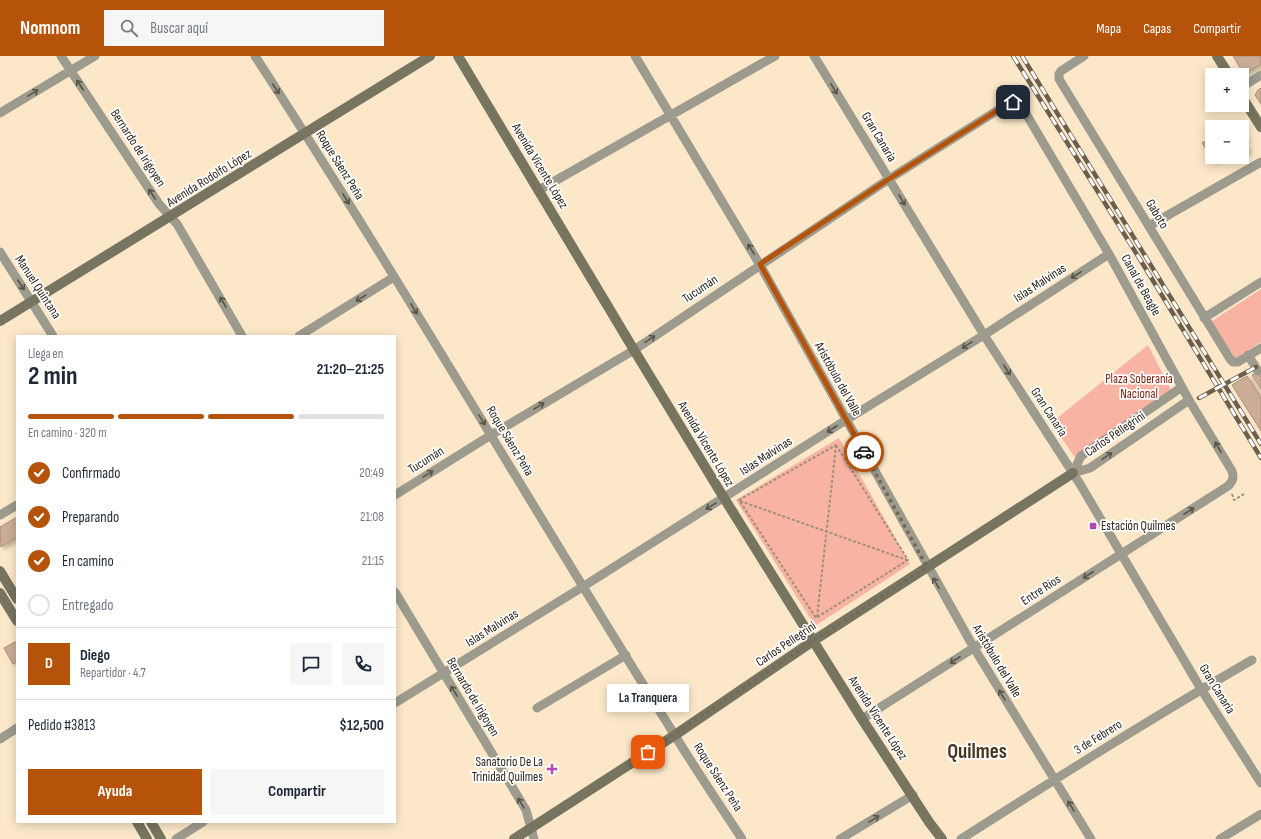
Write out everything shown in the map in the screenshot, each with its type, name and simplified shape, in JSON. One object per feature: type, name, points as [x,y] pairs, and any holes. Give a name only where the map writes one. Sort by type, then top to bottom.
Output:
[{"type":"main road","name":"Avenida Rodolfo López","points":[[0,321],[430,56]]},
{"type":"main road","name":"Avenida Vicente López","points":[[458,56],[724,498],[862,719],[913,795],[929,822],[942,839]]},
{"type":"main road","points":[[1217,56],[1225,68]]},
{"type":"main road","points":[[1249,107],[1261,127]]},
{"type":"main road","name":"Carlos Pellegrini","points":[[514,839],[675,735],[813,641],[1073,473]]},
{"type":"main road","points":[[0,571],[16,597]]},
{"type":"main road","points":[[0,593],[16,619]]},
{"type":"main road","points":[[138,823],[147,839]]},
{"type":"main road","points":[[152,823],[161,839]]},
{"type":"street","name":"Bernardo de Irigoyen","points":[[61,56],[159,204],[177,224],[241,335]]},
{"type":"street","points":[[0,114],[95,56]]},
{"type":"street","name":"Roque Sáenz Peña","points":[[255,56],[305,133],[675,735],[742,839]]},
{"type":"street","name":"Aristóbulo del Valle","points":[[635,56],[760,264],[927,567],[974,648],[1091,839]]},
{"type":"street","points":[[539,190],[775,56]]},
{"type":"street","name":"Gran Canaria","points":[[814,56],[984,335],[1080,484],[1201,689],[1261,783]]},
{"type":"street","name":"Gaboto","points":[[1084,56],[1061,71],[1059,74],[1060,79],[1230,360],[1233,362],[1238,362],[1248,355]]},
{"type":"street","points":[[1249,83],[1261,75]]},
{"type":"street","name":"Tucumán","points":[[396,494],[491,434],[634,350],[760,264],[889,179],[1009,103],[1013,102],[1017,104]]},
{"type":"street","name":"Canal de Beagle","points":[[1017,104],[1024,112],[1109,254],[1189,400],[1232,471],[1234,477],[1232,482]]},
{"type":"street","points":[[1150,226],[1261,162]]},
{"type":"street","name":"Manuel Quintana","points":[[0,252],[52,335]]},
{"type":"street","name":"Islas Malvinas","points":[[396,702],[444,674],[846,420],[984,335],[1109,254]]},
{"type":"street","points":[[301,335],[394,277]]},
{"type":"street","points":[[1204,318],[1261,282]]},
{"type":"street","points":[[1258,371],[1248,355],[1261,348]]},
{"type":"street","name":"Carlos Pellegrini","points":[[1073,473],[1081,456],[1182,387]]},
{"type":"street","name":"Carlos Pellegrini","points":[[1073,473],[1090,468],[1189,400]]},
{"type":"street","name":"Entre Ríos","points":[[862,719],[1228,486],[1232,482]]},
{"type":"street","points":[[0,515],[16,505]]},
{"type":"street","name":"Bernardo de Irigoyen","points":[[396,594],[526,810],[534,839]]},
{"type":"street","points":[[537,708],[626,655]]},
{"type":"street","name":"3 de Febrero","points":[[961,839],[1054,779],[1201,689],[1252,660]]},
{"type":"street","points":[[0,738],[16,729]]},
{"type":"street","points":[[840,839],[913,795]]},
{"type":"street","points":[[1220,839],[1261,814]]},
{"type":"street","points":[[176,839],[201,823]]},
{"type":"path","points":[[739,500],[836,445]]},
{"type":"path","points":[[817,617],[836,445]]},
{"type":"path","points":[[836,445],[908,560]]},
{"type":"path","points":[[1234,500],[1244,494]]},
{"type":"path","points":[[739,500],[908,560]]},
{"type":"path","points":[[739,500],[816,618],[817,617]]},
{"type":"path","points":[[817,617],[908,560]]},
{"type":"green space","points":[[1261,289],[1261,342],[1235,359],[1209,323]]},
{"type":"green space","name":"Plaza Soberanía Nacional","points":[[1148,345],[1173,394],[1079,463],[1051,423]]},
{"type":"green space","points":[[839,438],[910,564],[815,626],[736,500]]},
{"type":"building","points":[[1233,56],[1261,56],[1261,64],[1249,71],[1249,68],[1240,68]]},
{"type":"building","points":[[1261,88],[1261,104],[1255,95]]},
{"type":"building","points":[[1261,369],[1261,389],[1252,375]]},
{"type":"building","points":[[1247,376],[1261,398],[1261,431],[1232,385]]},
{"type":"building","points":[[16,518],[16,538],[1,547],[0,527]]},
{"type":"building","points":[[16,642],[16,662],[13,664],[4,648]]},
{"type":"railway","points":[[1013,56],[1141,261],[1261,458]]},
{"type":"railway","points":[[1022,56],[1261,444]]},
{"type":"railway","points":[[1199,398],[1256,367]]},
{"type":"way so far","points":[[648,752],[813,641],[927,567],[864,452]]},
{"type":"place","name":"Estación Quilmes","points":[[1093,526]]},
{"type":"place","name":"La Tranquera","points":[[648,752]]},
{"type":"place","name":"Sanatorio De La Trinidad Quilmes","points":[[552,769]]},
{"type":"district","name":"Quilmes","points":[[977,751]]},
{"type":"route","points":[[864,452],[760,264],[889,179],[1009,103],[1013,102]]}]
